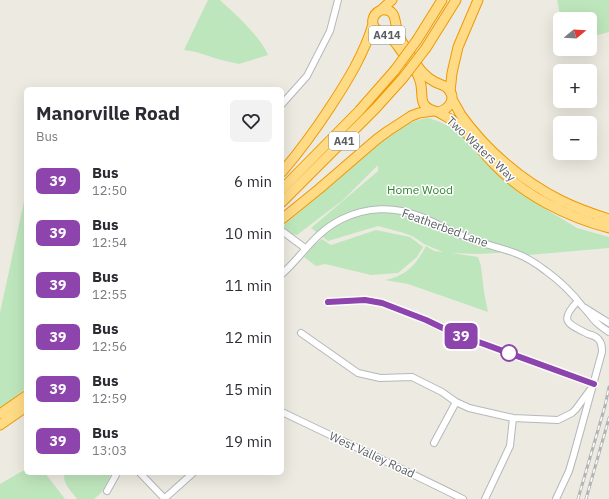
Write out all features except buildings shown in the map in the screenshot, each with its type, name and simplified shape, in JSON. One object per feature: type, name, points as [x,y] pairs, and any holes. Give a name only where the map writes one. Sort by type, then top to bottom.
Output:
[{"type":"highway","points":[[380,11],[392,0]]},
{"type":"highway","name":"A41","points":[[284,187],[359,111],[395,70],[417,40],[442,0]]},
{"type":"highway","name":"A41","points":[[284,200],[376,108],[403,78],[426,48],[456,0]]},
{"type":"highway","points":[[284,217],[392,128],[411,116],[419,113],[436,112],[446,109],[451,104],[452,73],[458,47],[478,0]]},
{"type":"highway","name":"A414","points":[[436,112],[424,105],[419,77],[407,59],[393,40],[375,29],[373,21],[377,12],[385,10],[391,12],[395,16],[398,35],[421,71],[435,82],[446,87],[451,95]]},
{"type":"highway","name":"A41","points":[[284,170],[324,117],[348,80],[363,53],[373,24]]},
{"type":"highway","name":"Two Waters Way","points":[[451,95],[460,114],[476,134],[498,157],[542,189],[561,200],[592,214],[609,219]]},
{"type":"highway","name":"Two Waters Way","points":[[436,112],[452,120],[459,126],[495,165],[534,196],[567,213],[609,228]]},
{"type":"highway","points":[[0,414],[24,397]]},
{"type":"highway","points":[[0,425],[24,408]]},
{"type":"street","points":[[284,102],[308,76],[330,31],[338,0]]},
{"type":"street","name":"Featherbed Lane","points":[[284,272],[305,248],[335,222],[347,216],[371,210],[399,210],[418,216],[465,238],[507,250],[537,264],[553,276],[597,323],[609,332]]},
{"type":"street","points":[[284,232],[305,248]]},
{"type":"street","points":[[328,302],[365,300],[382,303],[426,320],[451,332],[593,385]]},
{"type":"street","points":[[556,499],[569,470],[576,448],[602,352],[602,346],[598,338],[573,327],[568,321],[567,317],[569,311],[580,304]]},
{"type":"street","name":"Featherbed Lane","points":[[580,304],[609,323]]},
{"type":"street","points":[[301,332],[358,373],[380,378],[412,377],[469,408],[513,418],[558,420],[572,413],[593,385]]},
{"type":"street","points":[[434,443],[456,402]]},
{"type":"street","name":"West Valley Road","points":[[284,413],[462,499]]},
{"type":"street","points":[[572,413],[578,415],[583,421]]},
{"type":"street","points":[[485,499],[510,446],[513,418]]},
{"type":"street","points":[[107,491],[116,475]]},
{"type":"street","points":[[142,475],[164,498],[191,475]]},
{"type":"green space","points":[[208,0],[220,0],[254,33],[265,48],[268,55],[239,64],[184,50]]},
{"type":"green space","points":[[557,0],[609,0],[609,32],[597,35],[597,12],[560,12]]},
{"type":"green space","name":"Home Wood","points":[[429,118],[440,122],[461,134],[473,150],[518,192],[577,228],[609,237],[609,248],[528,255],[516,252],[478,254],[452,253],[478,257],[481,266],[488,312],[408,284],[385,280],[399,276],[410,269],[426,246],[434,251],[443,252],[424,244],[414,237],[378,226],[328,241],[311,228],[378,171],[378,165],[343,200],[297,235],[291,234],[284,229],[284,225],[391,134],[408,124]]},
{"type":"green space","points":[[24,201],[24,390],[14,399],[0,407],[0,313]]},
{"type":"green space","points":[[376,230],[410,237],[423,247],[417,257],[398,273],[371,275],[325,264],[316,266],[304,257],[313,246],[322,239],[331,245]]},
{"type":"green space","points":[[24,470],[24,475],[47,475],[65,499],[0,499],[0,484]]},
{"type":"green space","points":[[111,475],[101,493],[94,499],[77,499],[64,480],[64,476]]},
{"type":"railway","points":[[578,499],[605,406],[609,387]]},
{"type":"railway","points":[[586,499],[609,418]]},
{"type":"bus line","name":"39","points":[[328,302],[365,300],[382,303],[426,320],[451,332],[594,384]]}]
